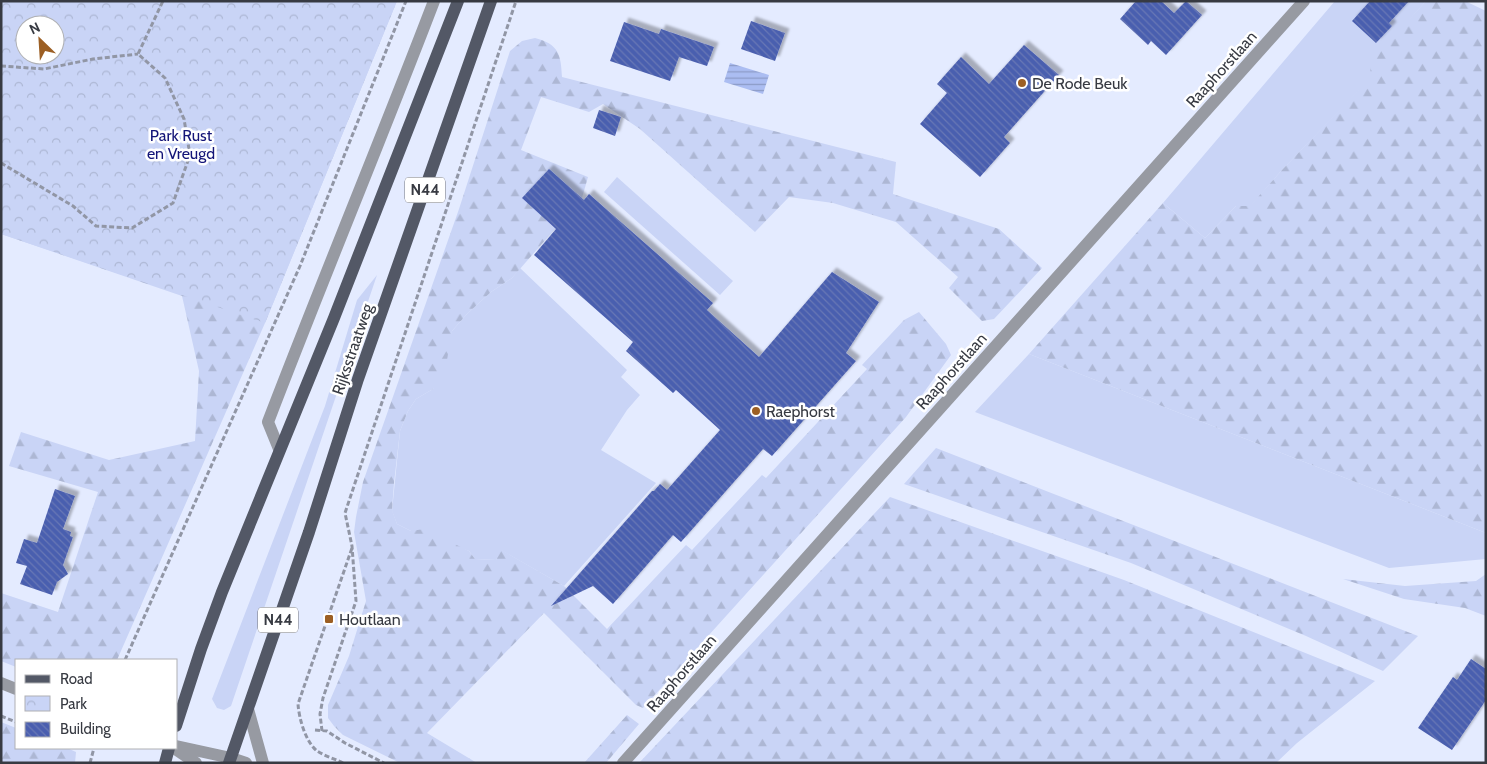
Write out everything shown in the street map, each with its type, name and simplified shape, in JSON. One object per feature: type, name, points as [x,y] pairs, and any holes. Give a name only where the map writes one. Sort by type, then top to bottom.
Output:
[{"type":"main road","name":"Rijksstraatweg","points":[[178,720],[201,649],[458,1]]},
{"type":"main road","name":"Rijksstraatweg","points":[[230,760],[309,532],[358,379],[491,1]]},
{"type":"main road","points":[[165,763],[169,749]]},
{"type":"street","points":[[279,449],[268,422],[321,282],[434,1]]},
{"type":"street","name":"Raaphorstlaan","points":[[623,763],[864,491],[1304,1]]},
{"type":"street","points":[[1,683],[15,689]]},
{"type":"street","points":[[248,709],[263,763]]},
{"type":"street","points":[[178,748],[246,763]]},
{"type":"street","points":[[178,749],[196,763]]},
{"type":"path","points":[[138,54],[163,1]]},
{"type":"path","points":[[125,659],[300,266],[406,1]]},
{"type":"path","points":[[322,731],[320,714],[323,698],[356,601],[352,546],[345,513],[516,1]]},
{"type":"path","points":[[1,66],[44,69],[92,58],[138,54],[165,78],[184,119],[190,155],[173,203],[132,228],[96,226],[73,206],[1,163]]},
{"type":"path","points":[[343,763],[317,750],[311,743],[299,717],[298,704],[352,546]]},
{"type":"path","points":[[1,716],[15,722]]},
{"type":"path","points":[[315,730],[326,731],[384,763]]},
{"type":"path","points":[[90,763],[94,749]]},
{"type":"green space","name":"Park Rust en Vreugd","points":[[1,1],[397,1],[265,323],[117,659],[15,659],[15,667],[1,661],[1,593],[58,612],[98,492],[9,466],[21,432],[109,460],[195,441],[199,371],[182,296],[1,234]]},
{"type":"green space","name":"Park Rust en Vreugd","points":[[1,1],[397,1],[265,323],[1,234]]},
{"type":"green space","points":[[1335,1],[1426,1],[1411,18],[1371,78],[1281,171],[1250,207],[1236,206],[1205,238],[1163,203]]},
{"type":"green space","points":[[1426,1],[1465,1],[1486,11],[1486,370],[1484,372],[1486,373],[1486,533],[1029,354],[1163,203],[1205,238],[1236,206],[1250,206],[1370,78],[1371,61]]},
{"type":"green space","points":[[535,38],[543,40],[554,47],[561,62],[562,77],[896,162],[893,194],[999,229],[1042,268],[994,319],[982,321],[949,288],[958,277],[896,222],[833,203],[789,197],[755,232],[640,129],[603,104],[589,112],[541,97],[521,150],[588,177],[582,198],[512,278],[491,292],[452,331],[447,360],[441,378],[433,389],[416,399],[408,411],[400,431],[392,510],[397,524],[411,531],[424,529],[469,551],[475,559],[496,560],[500,549],[564,586],[607,629],[686,545],[692,550],[762,475],[766,478],[867,369],[862,365],[904,320],[919,312],[946,344],[951,355],[906,417],[643,708],[636,705],[544,613],[427,733],[477,763],[400,763],[343,735],[328,718],[328,705],[349,656],[366,601],[354,532],[356,517],[363,482],[459,209],[510,51],[522,41]]},
{"type":"green space","points":[[617,177],[733,281],[720,295],[604,192]]},
{"type":"green space","points":[[520,268],[627,370],[621,377],[640,395],[627,410],[601,450],[656,483],[564,586],[501,550],[496,560],[475,559],[469,551],[411,531],[397,524],[392,511],[400,431],[408,411],[416,399],[433,389],[452,331],[467,314],[491,292],[512,278]]},
{"type":"green space","points":[[377,275],[231,706],[224,710],[217,708],[212,699],[325,406],[357,300]]},
{"type":"green space","points":[[1029,354],[1486,533],[1486,559],[1389,568],[975,412]]},
{"type":"green space","points":[[936,448],[1418,636],[1383,671],[1306,636],[1131,563],[904,484]]},
{"type":"green space","points":[[890,497],[1124,580],[1375,681],[1297,743],[1276,763],[639,763]]},
{"type":"green space","points":[[1486,574],[1486,616],[1465,608],[1404,599],[1343,579],[1405,586],[1476,581]]},
{"type":"green space","points":[[627,715],[639,724],[606,763],[584,763]]},
{"type":"green space","points":[[1,722],[15,728],[15,749],[69,749],[76,752],[75,763],[1,763]]},
{"type":"shaded area","points":[[730,63],[769,75],[763,94],[724,82]]},
{"type":"building","points":[[1136,1],[1161,1],[1174,13],[1186,1],[1202,15],[1166,55],[1151,41],[1148,45],[1120,19]]},
{"type":"building","points":[[1370,1],[1409,1],[1389,23],[1392,26],[1376,43],[1352,21]]},
{"type":"building","points":[[751,21],[785,33],[775,61],[741,49]]},
{"type":"building","points":[[624,22],[659,34],[661,29],[714,47],[707,66],[679,57],[670,81],[610,61]]},
{"type":"building","points":[[1024,45],[1059,75],[1004,137],[1010,143],[980,177],[920,124],[947,93],[937,84],[961,57],[989,84]]},
{"type":"building","points":[[599,110],[621,117],[615,136],[593,128]]},
{"type":"building","name":"Raephorst","points":[[549,169],[584,200],[589,194],[713,303],[707,310],[759,357],[832,272],[879,302],[846,353],[856,361],[772,456],[763,449],[681,542],[673,535],[613,604],[593,586],[551,606],[652,491],[660,484],[667,490],[720,430],[676,390],[673,393],[626,351],[633,342],[534,255],[556,229],[522,198]]},
{"type":"building","points":[[55,489],[75,496],[63,529],[71,532],[70,536],[73,537],[63,565],[68,574],[57,582],[52,595],[20,584],[27,566],[16,563],[24,539],[37,543]]},
{"type":"building","points":[[1471,659],[1486,669],[1486,700],[1452,750],[1418,728],[1453,677],[1457,680]]},
{"type":"place","name":"De Rode Beuk","points":[[1022,83]]},
{"type":"place","name":"Raephorst","points":[[756,411]]},
{"type":"place","name":"Houtlaan","points":[[329,619]]}]
